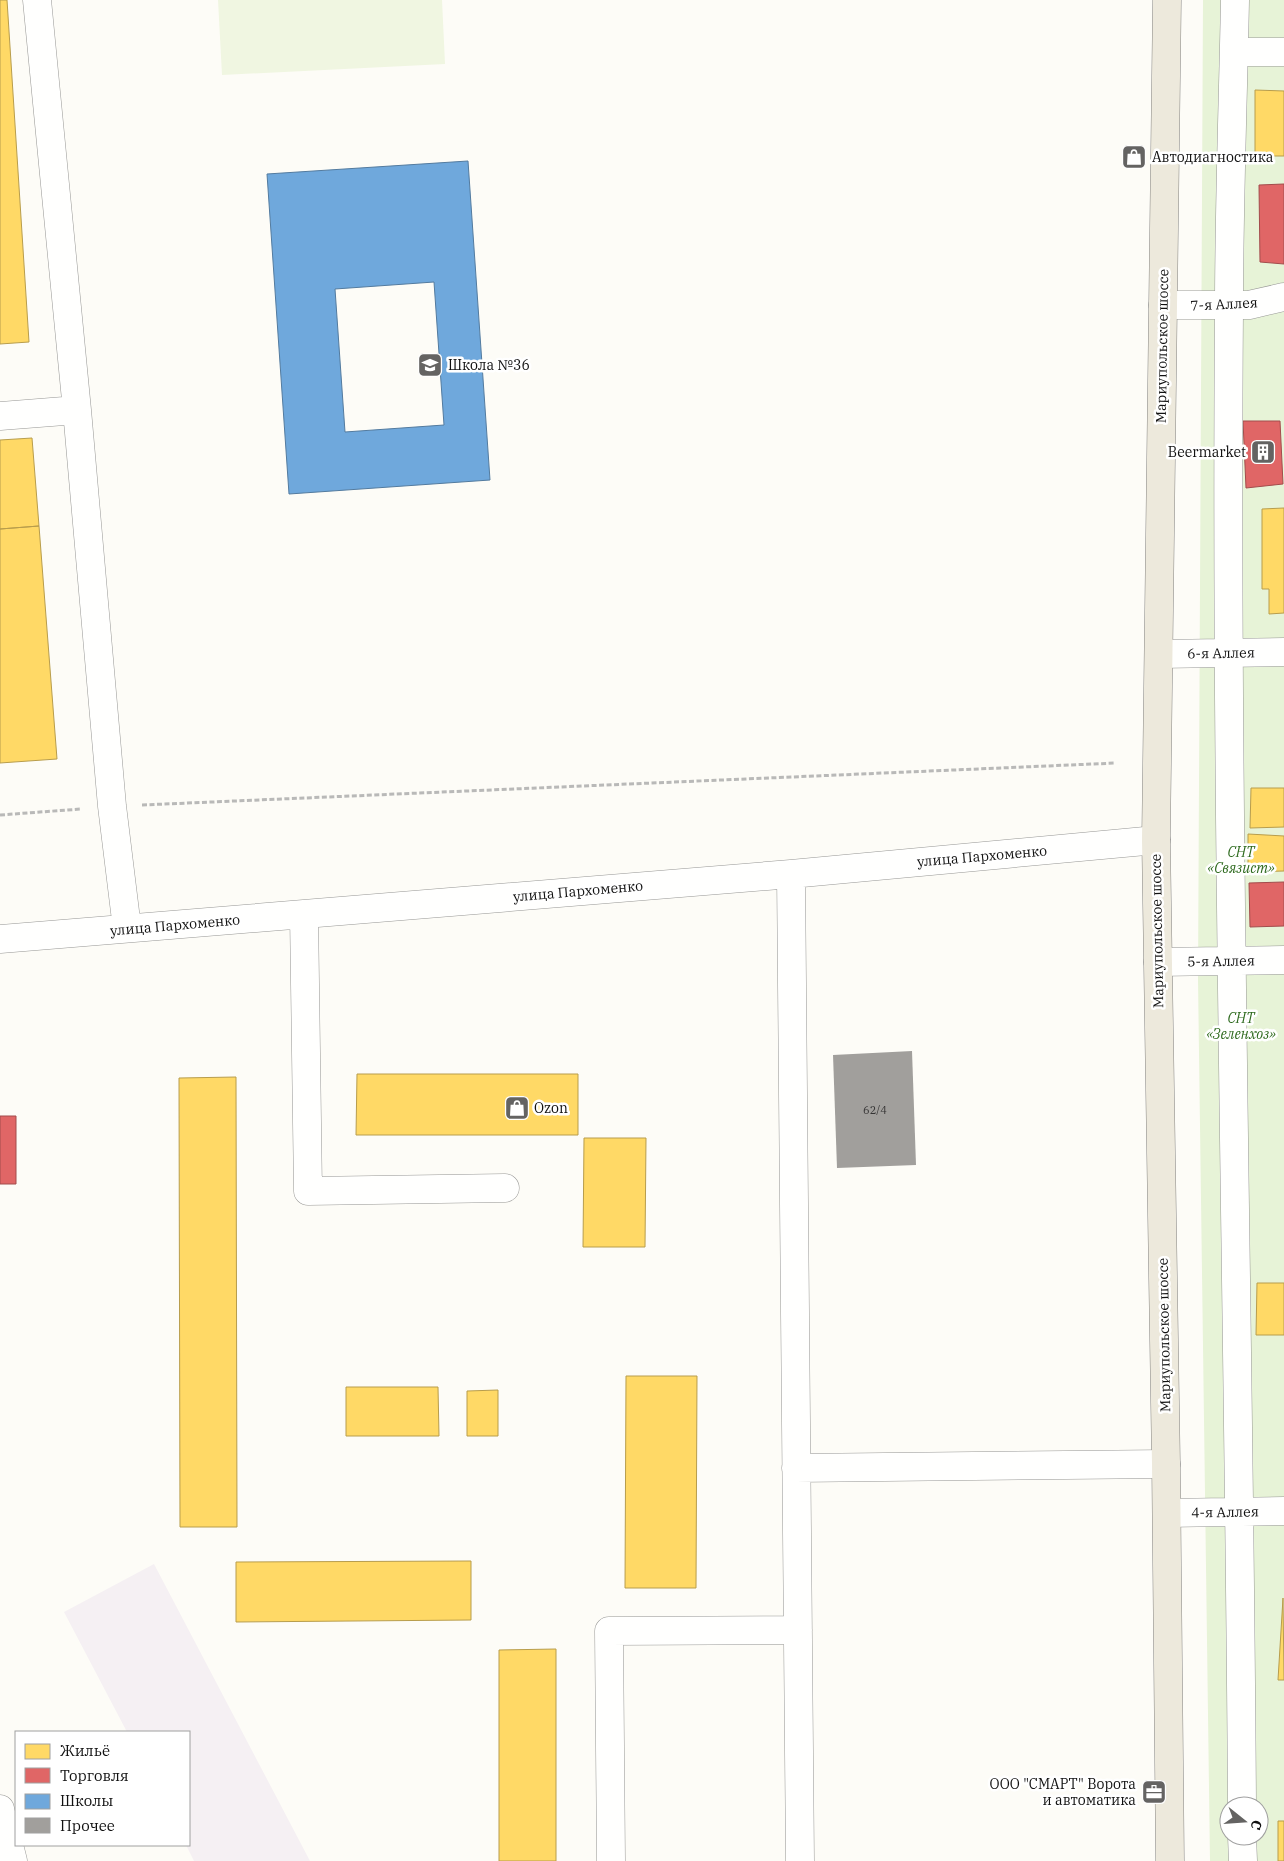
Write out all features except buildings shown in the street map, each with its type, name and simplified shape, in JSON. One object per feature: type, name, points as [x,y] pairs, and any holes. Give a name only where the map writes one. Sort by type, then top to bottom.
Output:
[{"type":"main road","name":"Мариупольское шоссе","points":[[1167,0],[1156,840],[1167,1513],[1170,1861]]},
{"type":"street","points":[[37,0],[77,410],[112,806],[127,928]]},
{"type":"street","points":[[1235,0],[1229,305],[1228,653],[1240,1512],[1242,1796]]},
{"type":"street","points":[[1234,52],[1284,52]]},
{"type":"street","name":"7-я Аллея","points":[[1163,305],[1249,305],[1284,297]]},
{"type":"street","points":[[0,416],[77,410]]},
{"type":"street","name":"6-я Аллея","points":[[1158,654],[1284,652]]},
{"type":"street","name":"улица Пархоменко","points":[[0,939],[791,874],[1156,840]]},
{"type":"street","points":[[791,874],[800,1861]]},
{"type":"street","points":[[304,914],[308,1191],[505,1188]]},
{"type":"street","name":"5-я Аллея","points":[[1158,962],[1284,960]]},
{"type":"street","points":[[796,1468],[1166,1464]]},
{"type":"street","name":"4-я Аллея","points":[[1167,1513],[1284,1511]]},
{"type":"street","points":[[611,1861],[609,1631],[798,1630]]},
{"type":"street","points":[[0,1809],[13,1861]]},
{"type":"street","points":[[1242,1846],[1242,1861]]},
{"type":"path","points":[[0,815],[112,806],[1116,763]]},
{"type":"shaded area","points":[[154,1564],[310,1861],[194,1861],[186,1846],[190,1846],[190,1731],[126,1731],[64,1612]]},
{"type":"green space","points":[[218,0],[442,0],[445,64],[222,75]]},
{"type":"green space","points":[[1203,0],[1284,0],[1284,1861],[1210,1861],[1198,979]]},
{"type":"place","name":"Автодиагностика","points":[[1134,157]]},
{"type":"place","name":"Школа №36","points":[[430,365]]},
{"type":"place","name":"Beermarket","points":[[1263,452]]},
{"type":"place","name":"Ozon","points":[[517,1108]]},
{"type":"place","name":"ООО \"СМАРТ\" Ворота и автоматика","points":[[1154,1792]]},
{"type":"park label","name":"СНТ «Связист»","points":[[1241,860]]},
{"type":"park label","name":"СНТ «Зеленхоз»","points":[[1241,1026]]}]
